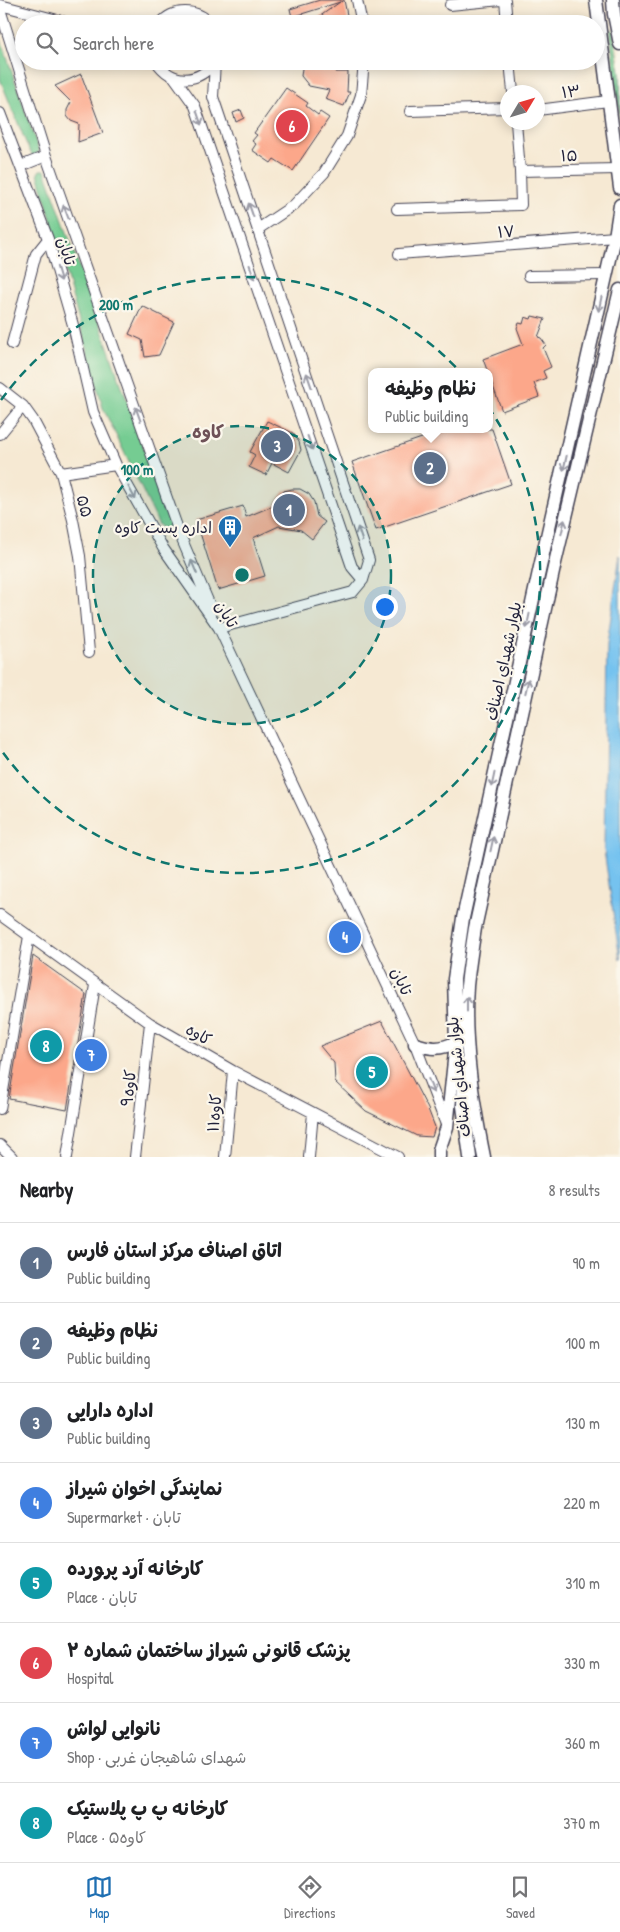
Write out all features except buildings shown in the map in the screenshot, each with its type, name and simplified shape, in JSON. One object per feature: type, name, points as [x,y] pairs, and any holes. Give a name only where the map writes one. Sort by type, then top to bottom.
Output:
[{"type":"main road","points":[[596,0],[598,15]]},
{"type":"main road","points":[[613,0],[620,44]]},
{"type":"main road","points":[[604,70],[608,101],[617,139],[617,169],[620,188]]},
{"type":"main road","name":"بلوار شهداي اصناف","points":[[484,1157],[471,1072],[462,1040],[454,979],[463,918],[615,237],[620,205]]},
{"type":"main road","name":"بلوار شهداي اصناف","points":[[436,1155],[447,1127],[462,1040],[474,928],[552,572],[620,290]]},
{"type":"main road","points":[[415,1044],[438,1048],[446,1047],[462,1040],[463,1106],[470,1157]]},
{"type":"street","points":[[357,0],[360,15]]},
{"type":"street","points":[[450,5],[503,0],[506,15]]},
{"type":"street","points":[[0,4],[40,15]]},
{"type":"street","points":[[0,4],[15,54]]},
{"type":"street","points":[[170,15],[190,12],[200,15]]},
{"type":"street","points":[[20,70],[46,156],[180,535],[219,628],[353,592],[363,580],[369,560],[213,97],[215,70]]},
{"type":"street","points":[[163,70],[174,77],[186,79],[197,77],[208,70]]},
{"type":"street","points":[[258,229],[294,205],[324,173],[347,136],[361,94],[363,70]]},
{"type":"street","points":[[511,70],[512,85]]},
{"type":"street","points":[[174,77],[195,106],[352,567],[363,580]]},
{"type":"street","name":"۱۳","points":[[545,109],[608,101]]},
{"type":"street","points":[[410,111],[500,108]]},
{"type":"street","name":"تابان","points":[[0,113],[48,239],[73,325],[94,412],[116,464],[163,548],[219,628],[415,1044],[447,1127]]},
{"type":"street","points":[[397,209],[521,205],[517,130]]},
{"type":"street","points":[[21,166],[46,156]]},
{"type":"street","name":"۱۵","points":[[520,171],[617,169]]},
{"type":"street","name":"۱۷","points":[[398,254],[615,237]]},
{"type":"street","points":[[12,344],[36,254],[48,239]]},
{"type":"street","points":[[529,276],[606,276]]},
{"type":"street","name":"۵۵","points":[[0,388],[23,406],[33,420],[61,473],[74,520],[80,556],[89,652]]},
{"type":"street","points":[[0,434],[23,406]]},
{"type":"street","points":[[61,473],[116,464]]},
{"type":"street","name":"کاوه","points":[[0,915],[150,1023],[233,1071],[382,1151],[398,1157]]},
{"type":"street","points":[[0,1109],[29,936]]},
{"type":"street","points":[[67,1157],[95,985]]},
{"type":"street","name":"کاوه۹","points":[[135,1157],[150,1023]]},
{"type":"street","name":"کاوه۱۱","points":[[225,1157],[233,1071]]},
{"type":"street","points":[[309,1157],[313,1113]]},
{"type":"street","points":[[0,1145],[12,1157]]},
{"type":"street","points":[[373,1157],[382,1151]]},
{"type":"green space","points":[[613,29],[620,73],[620,123],[610,30]]},
{"type":"green space","points":[[0,37],[39,151],[33,156],[0,79]]},
{"type":"green space","points":[[40,170],[45,170],[170,521],[169,528],[163,528],[159,525],[103,408],[38,173]]},
{"type":"water","points":[[620,555],[620,960],[604,850],[607,644]]},
{"type":"place","name":"پزشک قانونی شیراز ساختمان شماره ٣","points":[[292,126]]},
{"type":"place","name":"اداره دارایی","points":[[277,446]]},
{"type":"place","name":"نظام وظیفه","points":[[430,468]]},
{"type":"place","name":"اتاق اصناف مرکز استان فارس","points":[[289,510]]},
{"type":"place","name":"اداره پست کاوه","points":[[230,548]]},
{"type":"place","name":"نمایندگی اخوان شیراز","points":[[345,937]]},
{"type":"place","name":"کارخانه پ پ پلاستیک","points":[[46,1046]]},
{"type":"place","name":"نانوایی لواش","points":[[91,1055]]},
{"type":"place","name":"کارخانه آرد پرورده","points":[[372,1072]]},
{"type":"district","name":"کاوه","points":[[208,431]]}]
